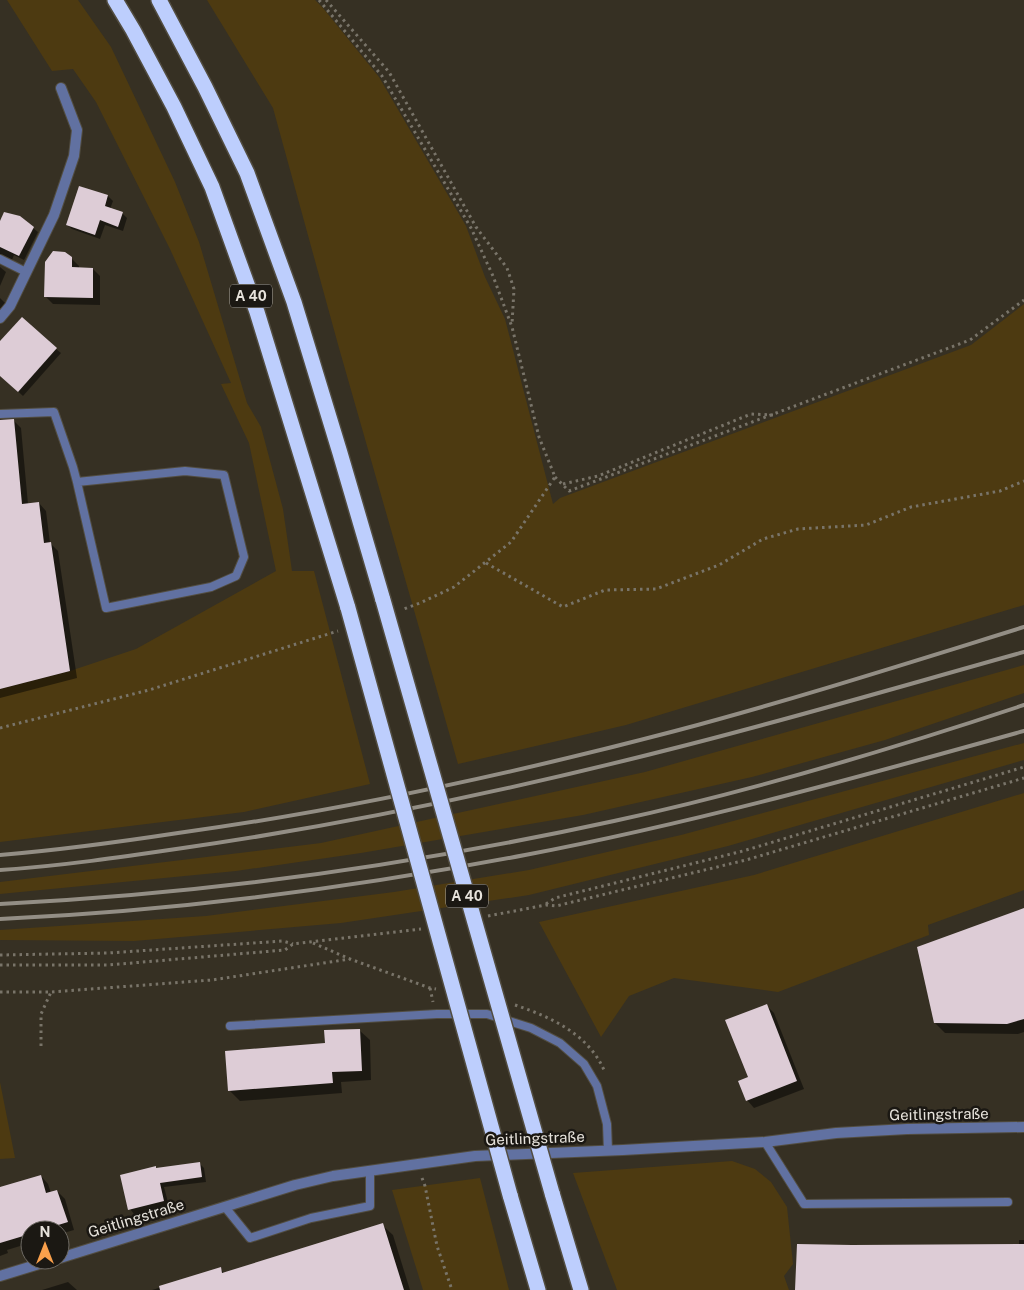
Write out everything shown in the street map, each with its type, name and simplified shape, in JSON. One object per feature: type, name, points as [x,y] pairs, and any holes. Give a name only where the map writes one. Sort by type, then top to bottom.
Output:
[{"type":"highway","name":"A 40","points":[[115,0],[174,107],[212,187],[257,312],[348,608],[538,1290]]},
{"type":"highway","name":"A 40","points":[[159,0],[206,87],[247,173],[297,311],[383,600],[581,1290]]},
{"type":"street","points":[[0,318],[10,306],[54,215],[74,156],[77,130],[61,88]]},
{"type":"street","name":"Geitlingstraße","points":[[70,1255],[295,1185],[333,1176],[416,1163],[475,1156],[765,1142],[836,1132],[1024,1127]]},
{"type":"street","points":[[0,1276],[20,1270]]},
{"type":"lane","points":[[0,259],[26,272]]},
{"type":"lane","points":[[0,414],[54,412],[77,482],[106,608],[210,587],[236,576],[244,557],[224,476],[185,471],[77,482]]},
{"type":"lane","points":[[230,1026],[436,1014],[487,1014],[531,1028],[560,1043],[584,1064],[597,1086],[607,1124],[608,1151]]},
{"type":"lane","points":[[765,1142],[804,1204],[1008,1202]]},
{"type":"lane","points":[[225,1206],[250,1238],[311,1218],[370,1206],[370,1170]]},
{"type":"path","points":[[319,0],[382,76],[471,228],[493,276],[512,327],[539,437],[554,477],[569,491],[970,340],[1024,300]]},
{"type":"path","points":[[326,0],[389,72],[476,227],[508,268],[514,289],[512,327]]},
{"type":"path","points":[[562,484],[598,476],[751,414],[775,415]]},
{"type":"path","points":[[420,603],[454,587],[511,542],[554,477]]},
{"type":"path","points":[[486,563],[563,607],[605,590],[656,589],[719,565],[763,539],[798,529],[866,525],[911,507],[1000,491],[1024,481]]},
{"type":"path","points":[[0,728],[149,690],[293,646]]},
{"type":"path","points":[[1024,767],[744,851],[554,898],[546,904],[556,906],[746,860],[1024,778]]},
{"type":"path","points":[[0,956],[108,953],[283,941],[293,944],[285,950],[108,965],[0,965]]},
{"type":"path","points":[[0,992],[51,992],[212,980],[350,959]]},
{"type":"path","points":[[41,1046],[41,1014],[51,992]]},
{"type":"path","points":[[416,1163],[425,1186],[437,1246],[452,1290]]},
{"type":"shaded area","points":[[7,0],[78,0],[111,47],[175,182],[199,242],[247,403],[261,427],[283,509],[292,571],[314,571],[370,784],[244,812],[0,842],[0,689],[70,671],[136,649],[276,571],[249,443],[221,384],[231,383],[170,249],[96,102],[73,69],[52,71]]},
{"type":"shaded area","points":[[207,0],[315,0],[379,77],[466,226],[485,277],[505,319],[553,504],[560,498],[971,345],[1024,304],[1024,605],[626,725],[458,764],[339,348],[273,108]]},
{"type":"shaded area","points":[[1024,665],[1024,693],[885,740],[752,777],[583,815],[361,853],[236,871],[0,894],[0,882],[321,843],[645,772]]},
{"type":"shaded area","points":[[1024,743],[1024,760],[728,846],[529,895],[341,923],[134,941],[0,940],[0,930],[206,916],[394,892],[529,870],[681,835]]},
{"type":"shaded area","points":[[1024,793],[1024,890],[928,925],[929,935],[778,992],[674,978],[629,996],[601,1037],[539,922],[754,875]]},
{"type":"shaded area","points":[[0,1082],[15,1158],[0,1159]]},
{"type":"shaded area","points":[[732,1161],[755,1169],[771,1182],[787,1207],[793,1264],[784,1276],[789,1290],[617,1290],[573,1173]]},
{"type":"shaded area","points":[[480,1178],[509,1290],[423,1290],[392,1190]]},
{"type":"building","points":[[79,186],[108,195],[105,206],[123,212],[118,227],[100,220],[95,235],[66,225]]},
{"type":"building","points":[[4,212],[20,216],[34,227],[19,256],[0,247],[0,221]]},
{"type":"building","points":[[53,251],[65,252],[72,257],[72,267],[93,268],[93,298],[44,297],[45,262]]},
{"type":"building","points":[[22,317],[57,348],[18,392],[0,376],[0,341]]},
{"type":"building","points":[[14,419],[22,504],[39,502],[44,543],[51,542],[70,671],[0,689],[0,420]]},
{"type":"building","points":[[1024,908],[1024,1019],[1007,1024],[934,1023],[917,947]]},
{"type":"building","points":[[767,1004],[797,1081],[746,1101],[738,1081],[748,1077],[725,1020]]},
{"type":"building","points":[[360,1029],[362,1071],[332,1072],[333,1083],[228,1091],[225,1051],[325,1043],[324,1030]]},
{"type":"building","points":[[200,1162],[202,1177],[160,1183],[164,1201],[128,1210],[120,1175],[156,1166],[156,1168]]},
{"type":"building","points":[[41,1175],[46,1193],[57,1190],[67,1220],[20,1220],[20,1237],[0,1243],[0,1187]]},
{"type":"building","points":[[383,1223],[404,1290],[160,1290],[159,1286],[221,1267],[222,1273]]},
{"type":"building","points":[[797,1244],[1024,1244],[1024,1290],[795,1290]]},
{"type":"railway","points":[[0,855],[89,846],[241,824],[428,790],[552,762],[719,719],[1024,627]]},
{"type":"railway","points":[[0,870],[91,861],[246,838],[370,817],[494,791],[722,736],[1024,652]]},
{"type":"railway","points":[[0,904],[154,893],[232,885],[385,864],[538,837],[718,797],[872,754],[1024,705]]},
{"type":"railway","points":[[0,919],[198,904],[329,888],[460,867],[651,829],[838,782],[1024,731]]}]
